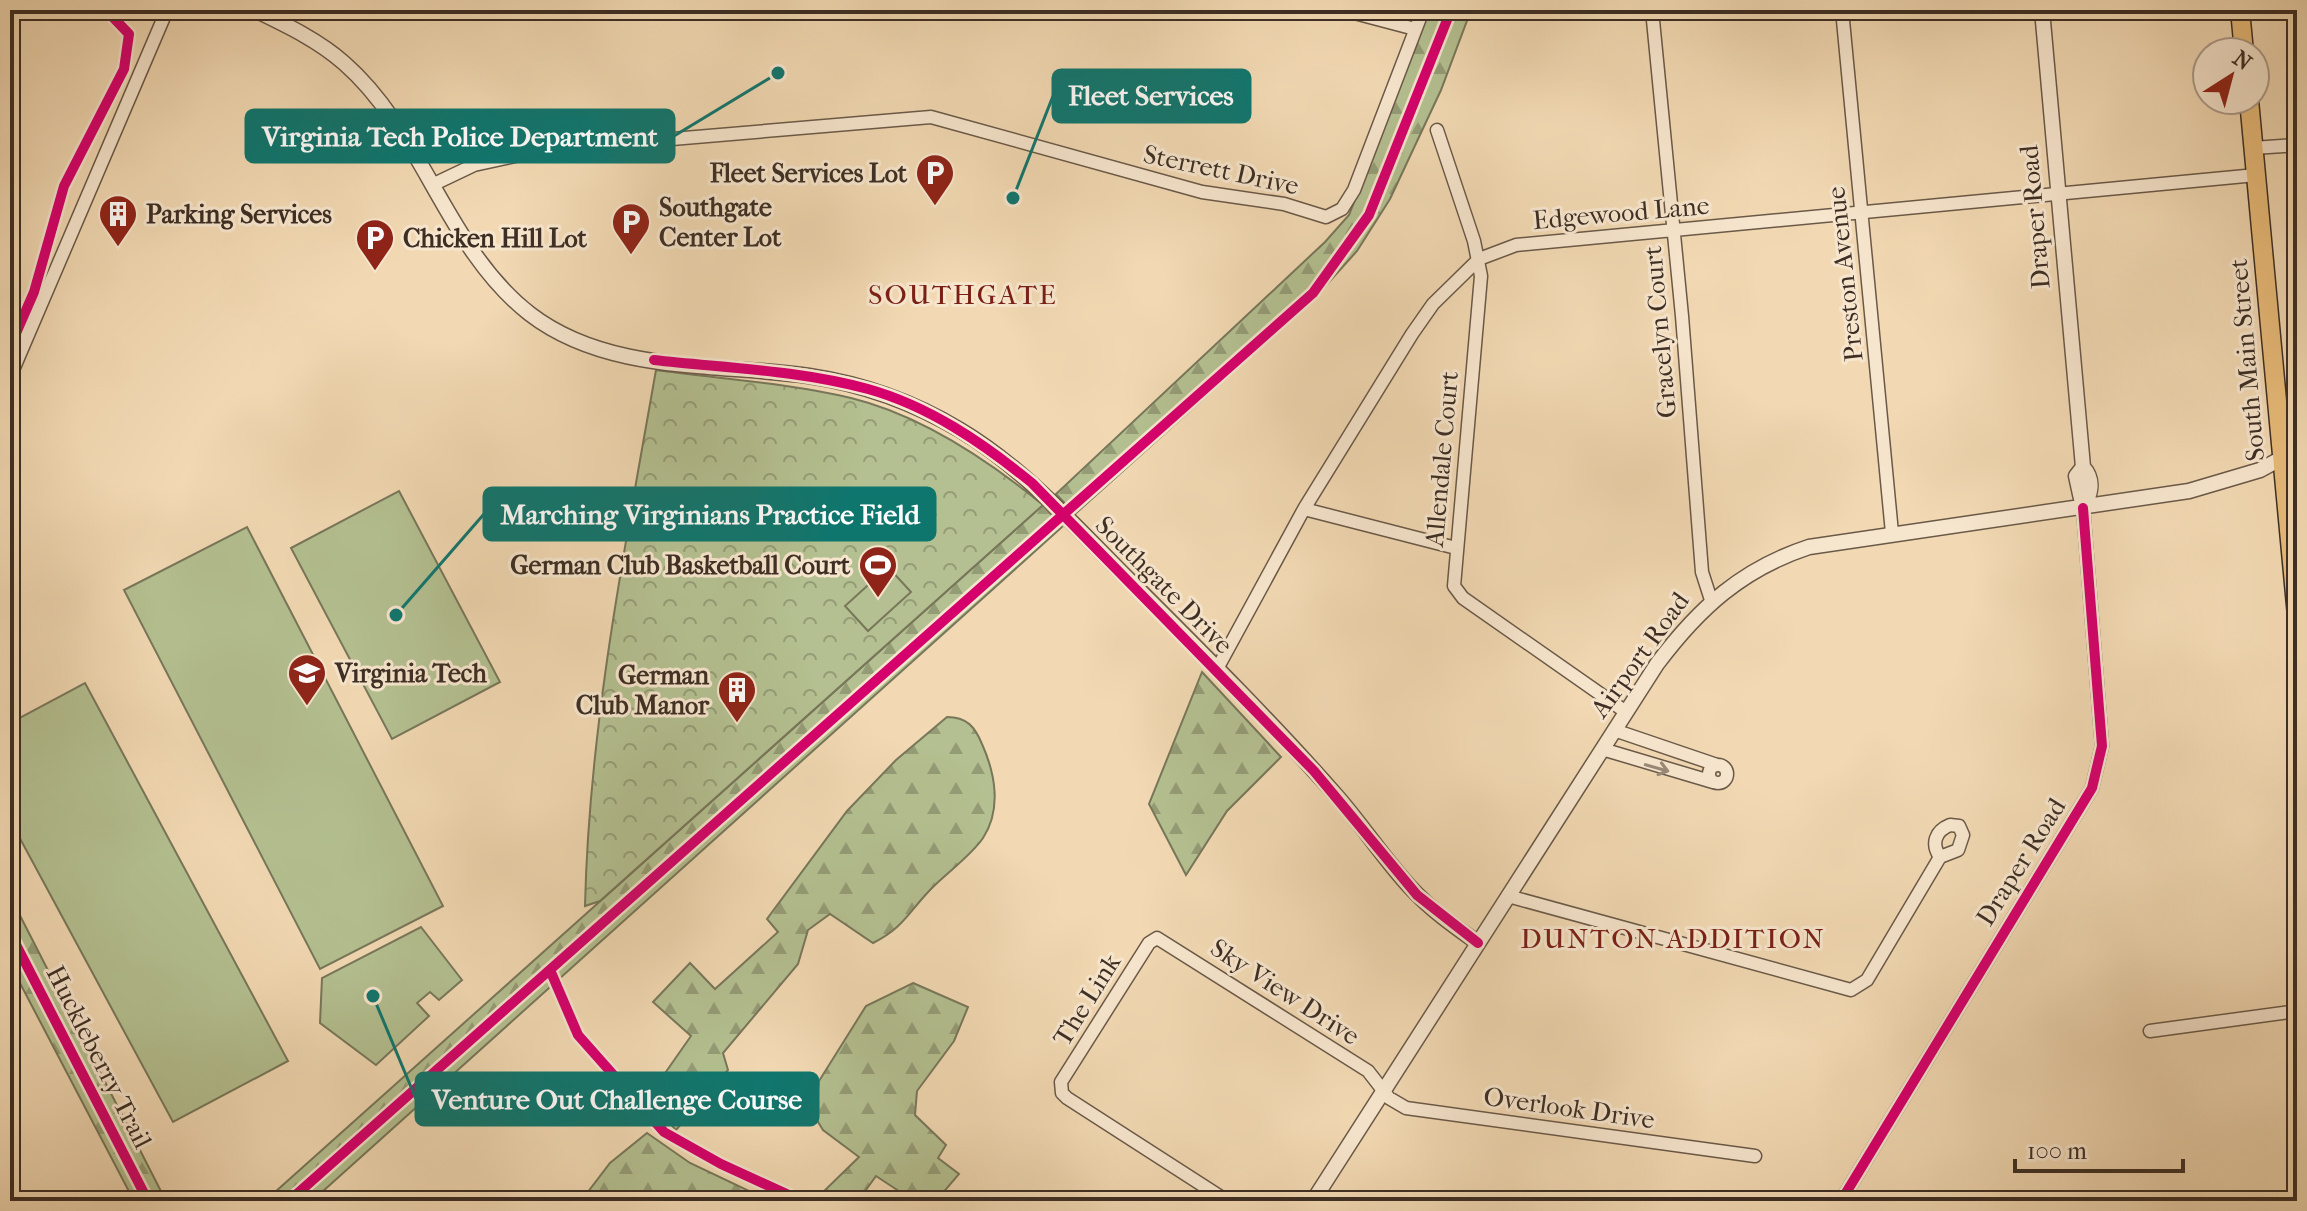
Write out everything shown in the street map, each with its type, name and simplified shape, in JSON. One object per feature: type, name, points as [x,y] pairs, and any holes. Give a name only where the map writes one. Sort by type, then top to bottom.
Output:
[{"type":"main road","points":[[2240,10],[2242,36]]},
{"type":"main road","name":"South Main Street","points":[[2250,116],[2290,454],[2297,616]]},
{"type":"street","points":[[10,377],[167,10]]},
{"type":"street","name":"Southgate Drive","points":[[255,10],[308,37],[345,64],[387,112],[482,264],[528,312],[579,342],[654,360],[841,382],[893,397],[939,418],[993,452],[1032,483],[1217,669],[1323,780],[1417,895],[1478,943]]},
{"type":"street","points":[[1343,10],[1415,29],[1423,10]]},
{"type":"street","name":"Gracelyn Court","points":[[1652,10],[1702,572],[1711,600]]},
{"type":"street","name":"Preston Avenue","points":[[1842,10],[1892,533]]},
{"type":"street","name":"Draper Road","points":[[1841,1201],[2092,788],[2102,746],[2083,508],[2091,493],[2090,475],[2083,467],[2042,10]]},
{"type":"street","name":"Sterrett Drive","points":[[432,185],[474,165],[542,150],[931,117],[1202,192],[1284,204],[1326,217],[1342,209],[1354,190],[1415,29]]},
{"type":"street","name":"Allendale Court","points":[[1437,130],[1479,259],[1468,440],[1453,578],[1457,592],[1626,712]]},
{"type":"street","points":[[2253,148],[2297,145]]},
{"type":"street","name":"Edgewood Lane","points":[[1217,669],[1304,509],[1412,334],[1433,304],[1479,259],[1516,245],[2256,175]]},
{"type":"street","name":"Airport Road","points":[[1313,1201],[1614,730],[1679,635],[1711,600],[1746,574],[1793,552],[1826,543],[2189,491],[2260,470],[2290,454]]},
{"type":"street","points":[[1304,509],[1456,548]]},
{"type":"street","points":[[1602,749],[1613,755],[1713,782],[1720,783],[1727,777],[1726,770],[1717,765],[1614,730]]},
{"type":"street","points":[[1508,896],[1851,990],[1867,980],[1940,857]]},
{"type":"street","name":"The Link","points":[[1157,938],[1149,943],[1061,1082],[1061,1089],[1067,1098],[1227,1201]]},
{"type":"street","name":"Sky View Drive","points":[[1157,938],[1368,1071],[1384,1090]]},
{"type":"street","points":[[2150,1031],[2297,1011]]},
{"type":"street","name":"Overlook Drive","points":[[1384,1090],[1406,1108],[1755,1156]]},
{"type":"green space","points":[[1429,10],[1471,10],[1441,90],[1390,199],[1357,251],[1311,302],[1075,514],[1056,494],[1325,242],[1349,215]]},
{"type":"green space","points":[[656,370],[803,389],[877,406],[953,441],[1043,505],[600,901],[585,906],[593,772],[601,704]]},
{"type":"green space","points":[[399,491],[500,682],[392,739],[291,548]]},
{"type":"green space","points":[[1043,505],[1062,527],[312,1201],[265,1201]]},
{"type":"green space","points":[[247,527],[443,906],[320,969],[124,590]]},
{"type":"green space","name":"German Club Basketball Court","points":[[888,567],[911,592],[868,631],[845,606]]},
{"type":"green space","points":[[1202,672],[1281,757],[1227,811],[1186,875],[1149,804]]},
{"type":"green space","points":[[85,683],[288,1061],[173,1122],[10,820],[10,723]]},
{"type":"green space","points":[[947,717],[965,721],[973,728],[990,767],[994,791],[993,815],[983,838],[898,926],[873,943],[830,914],[808,930],[798,964],[723,1053],[728,1070],[676,1130],[647,1099],[691,1036],[653,1002],[690,963],[715,989],[778,932],[767,919],[847,811],[896,760]]},
{"type":"green space","points":[[10,896],[166,1201],[134,1201],[10,964]]},
{"type":"green space","points":[[421,927],[462,980],[439,1000],[430,992],[417,1003],[429,1016],[376,1065],[320,1023],[322,978]]},
{"type":"green space","points":[[913,983],[968,1007],[954,1041],[917,1091],[915,1115],[946,1145],[938,1158],[959,1174],[936,1201],[914,1201],[876,1176],[858,1201],[841,1201],[821,1194],[859,1157],[823,1130],[815,1117],[819,1081],[866,1006]]},
{"type":"green space","points":[[647,1133],[690,1163],[770,1201],[746,1201],[738,1196],[730,1201],[581,1201],[610,1163]]},
{"type":"cycle path","points":[[10,347],[34,292],[64,186],[124,69],[129,34],[106,10]]},
{"type":"cycle path","points":[[289,1201],[1313,293],[1369,215],[1451,10]]},
{"type":"cycle path","points":[[654,360],[788,374],[868,389],[934,416],[994,454],[1032,483],[1314,771],[1417,895],[1478,943]]},
{"type":"cycle path","points":[[1841,1201],[2092,788],[2102,746],[2083,508]]},
{"type":"cycle path","name":"Huckleberry Trail","points":[[10,933],[148,1201]]},
{"type":"cycle path","points":[[550,970],[578,1035],[664,1132],[721,1164],[802,1201]]},
{"type":"place","name":"Virginia Tech Police Department","points":[[778,73]]},
{"type":"place","name":"Fleet Services","points":[[1013,198]]},
{"type":"place","name":"Fleet Services Lot","points":[[935,207]]},
{"type":"place","name":"Parking Services","points":[[118,248]]},
{"type":"place","name":"Southgate Center Lot","points":[[631,256]]},
{"type":"place","name":"Chicken Hill Lot","points":[[375,272]]},
{"type":"place","name":"German Club Basketball Court","points":[[878,599]]},
{"type":"place","name":"Marching Virginians Practice Field","points":[[396,615]]},
{"type":"place","name":"Virginia Tech","points":[[307,707]]},
{"type":"place","name":"German Club Manor","points":[[737,724]]},
{"type":"place","name":"Venture Out Challenge Course","points":[[373,996]]},
{"type":"district","name":"SOUTHGATE","points":[[963,294]]},
{"type":"district","name":"DUNTON ADDITION","points":[[1673,938]]}]
